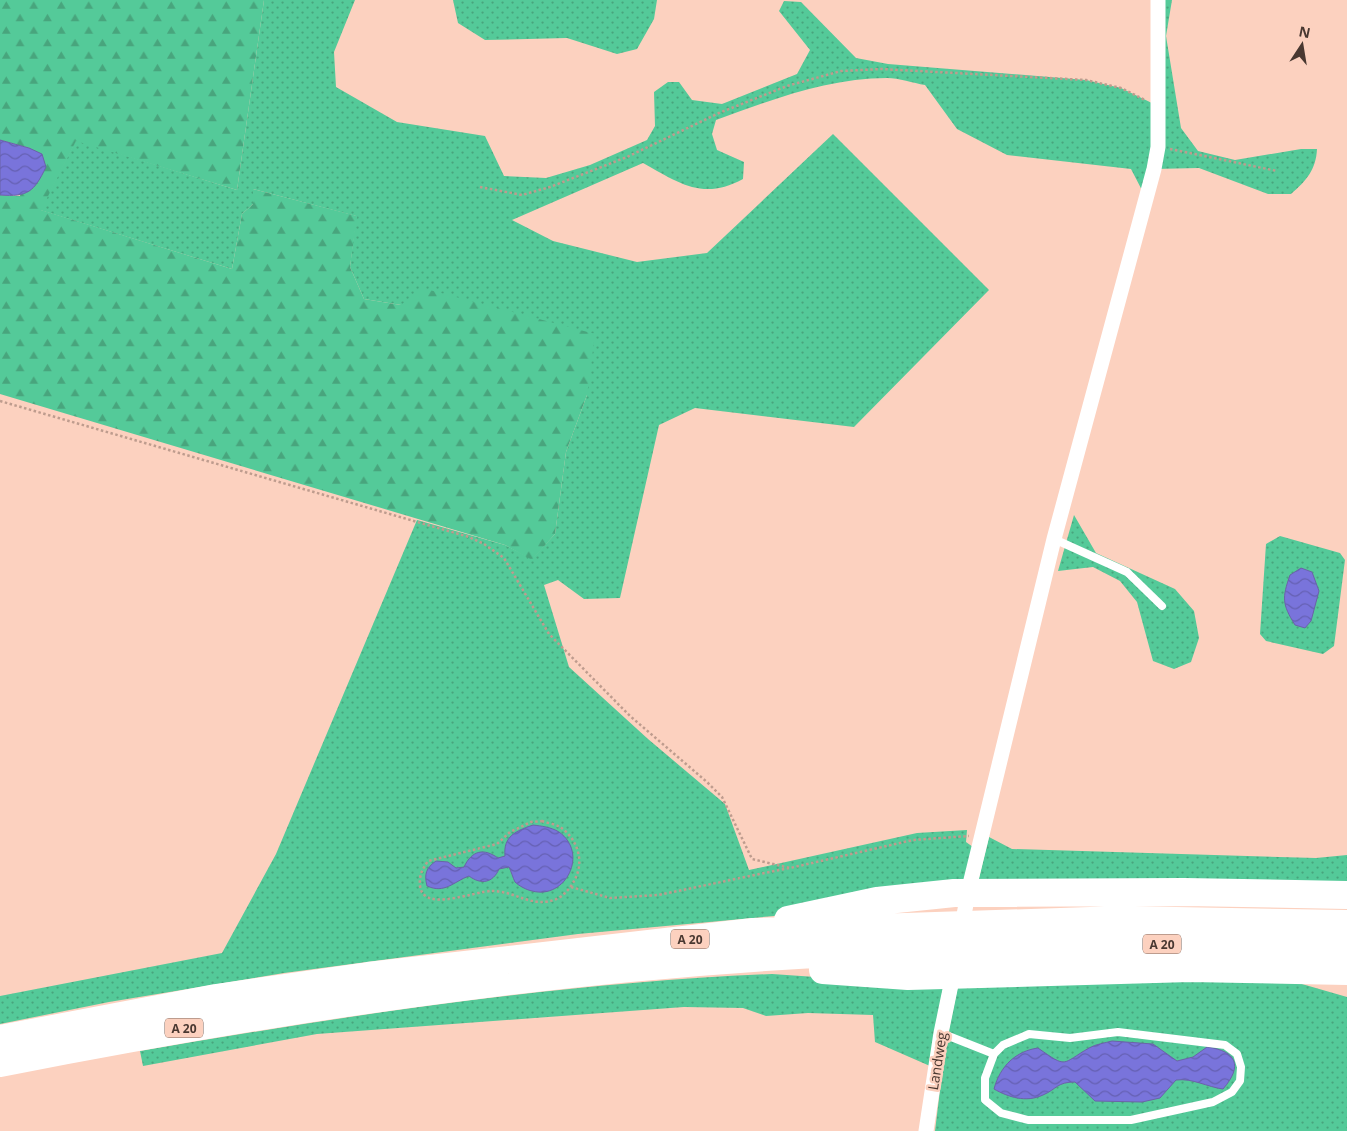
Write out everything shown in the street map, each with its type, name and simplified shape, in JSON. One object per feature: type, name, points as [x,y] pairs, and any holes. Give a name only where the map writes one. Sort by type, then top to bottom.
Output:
[{"type":"highway","points":[[753,932],[782,921],[877,901],[954,893],[1347,895]]},
{"type":"highway","name":"A 20","points":[[0,1039],[216,998],[350,978],[753,932],[980,935],[1120,920],[1347,924]]},
{"type":"highway","name":"A 20","points":[[980,935],[1124,944],[1347,947]]},
{"type":"highway","name":"A 20","points":[[0,1063],[120,1039],[352,1002],[553,976],[735,960],[945,936]]},
{"type":"highway","points":[[735,960],[767,969],[851,971],[908,976],[944,983],[972,974],[1266,968],[1347,971]]},
{"type":"highway","points":[[1266,968],[1330,984],[1347,991]]},
{"type":"street","name":"Landweg","points":[[926,1131],[940,1033],[944,983],[983,836],[1054,539],[1158,147],[1158,0]]},
{"type":"lane","points":[[1054,539],[1127,572],[1162,606]]},
{"type":"lane","points":[[1118,1032],[1225,1044],[1237,1054],[1241,1067],[1240,1081],[1232,1092],[1213,1102],[1131,1120],[1028,1120],[1001,1113],[985,1100],[985,1078],[994,1054],[1003,1045],[1029,1034],[1070,1038],[1118,1032]]},
{"type":"lane","points":[[940,1033],[994,1054]]},
{"type":"path","points":[[480,187],[522,195],[550,187],[627,157],[719,113],[787,86],[841,71],[881,69],[1086,80],[1120,88],[1158,106]]},
{"type":"path","points":[[1158,147],[1277,171]]},
{"type":"path","points":[[0,401],[469,537],[484,544],[504,558],[549,634],[630,716],[722,797],[752,859],[790,868]]},
{"type":"path","points":[[542,821],[559,827],[572,839],[580,855],[578,874],[571,886],[560,897],[544,902],[525,901],[493,891],[436,901],[425,897],[420,888],[420,873],[428,861],[497,844],[510,832],[531,822],[542,821]]},
{"type":"path","points":[[571,886],[610,898],[658,894],[790,868],[914,840],[944,836],[983,836]]},
{"type":"green space","points":[[0,0],[264,0],[237,190],[76,141],[41,210],[232,269],[242,214],[253,204],[253,189],[357,216],[350,267],[364,299],[401,305],[422,288],[595,334],[587,395],[566,452],[555,534],[532,560],[505,545],[0,394],[0,195],[20,196],[29,148],[0,140]]},
{"type":"green space","points":[[264,0],[355,0],[334,52],[336,87],[397,122],[485,136],[504,176],[546,178],[590,165],[647,140],[655,126],[654,92],[668,82],[679,82],[692,100],[722,104],[797,74],[810,50],[779,11],[784,1],[801,2],[856,58],[888,64],[1086,80],[1121,88],[1158,106],[1158,0],[1172,0],[1166,36],[1181,128],[1198,151],[1235,160],[1301,149],[1317,149],[1315,163],[1309,175],[1291,194],[1268,194],[1199,168],[1154,169],[1146,198],[1131,169],[1007,155],[957,129],[925,85],[892,78],[865,79],[821,86],[716,120],[712,134],[717,150],[744,162],[743,179],[729,185],[716,189],[691,187],[643,163],[512,220],[553,241],[637,262],[707,253],[833,134],[989,290],[854,427],[695,408],[659,425],[620,598],[584,599],[558,580],[544,585],[569,667],[648,739],[725,804],[749,870],[917,833],[967,830],[966,842],[973,847],[966,886],[874,896],[774,916],[578,934],[284,973],[109,1002],[0,1024],[0,996],[222,953],[276,854],[417,520],[505,545],[532,559],[555,534],[566,452],[587,395],[401,305],[364,299],[350,267],[356,216],[253,189],[253,204],[242,214],[232,269],[40,210],[76,140],[237,190]]},
{"type":"green space","points":[[453,0],[657,0],[654,19],[637,49],[617,54],[567,38],[485,40],[458,23]]},
{"type":"green space","points":[[1074,515],[1096,553],[1175,589],[1194,611],[1199,638],[1191,662],[1174,669],[1153,661],[1137,602],[1120,581],[1093,567],[1058,571]]},
{"type":"green space","points":[[1280,536],[1340,553],[1345,560],[1334,646],[1323,654],[1266,641],[1260,634],[1266,544]]},
{"type":"green space","points":[[989,837],[1012,849],[1316,858],[1347,855],[1347,889],[977,886]]},
{"type":"green space","points":[[772,974],[947,986],[930,1066],[875,1042],[873,1015],[808,1013],[766,1016],[743,1008],[684,1007],[317,1034],[143,1066],[140,1051],[297,1025],[455,1002],[613,985]]},
{"type":"green space","points":[[1118,978],[1295,982],[1347,997],[1347,1131],[935,1131],[945,1049],[958,986]]},
{"type":"water","points":[[0,140],[29,148],[42,154],[46,167],[34,187],[24,194],[0,195]]},
{"type":"water","points":[[1301,568],[1312,572],[1319,591],[1311,621],[1305,628],[1295,625],[1285,601],[1290,575]]},
{"type":"water","points":[[533,825],[559,832],[568,841],[572,851],[573,862],[570,873],[555,889],[544,892],[525,889],[515,882],[509,867],[499,869],[490,880],[486,881],[478,881],[469,876],[444,888],[439,889],[427,886],[427,872],[436,861],[448,862],[456,868],[464,867],[471,857],[479,852],[488,853],[498,858],[505,856],[508,839],[516,832]]},
{"type":"water","points":[[1112,1041],[1153,1044],[1177,1061],[1193,1057],[1207,1047],[1217,1049],[1231,1056],[1235,1067],[1223,1089],[1194,1081],[1176,1080],[1160,1098],[1142,1102],[1095,1101],[1075,1082],[1061,1085],[1048,1093],[1030,1099],[1011,1097],[994,1089],[1000,1073],[1010,1061],[1023,1052],[1038,1048],[1055,1059],[1064,1062],[1092,1047]]}]
